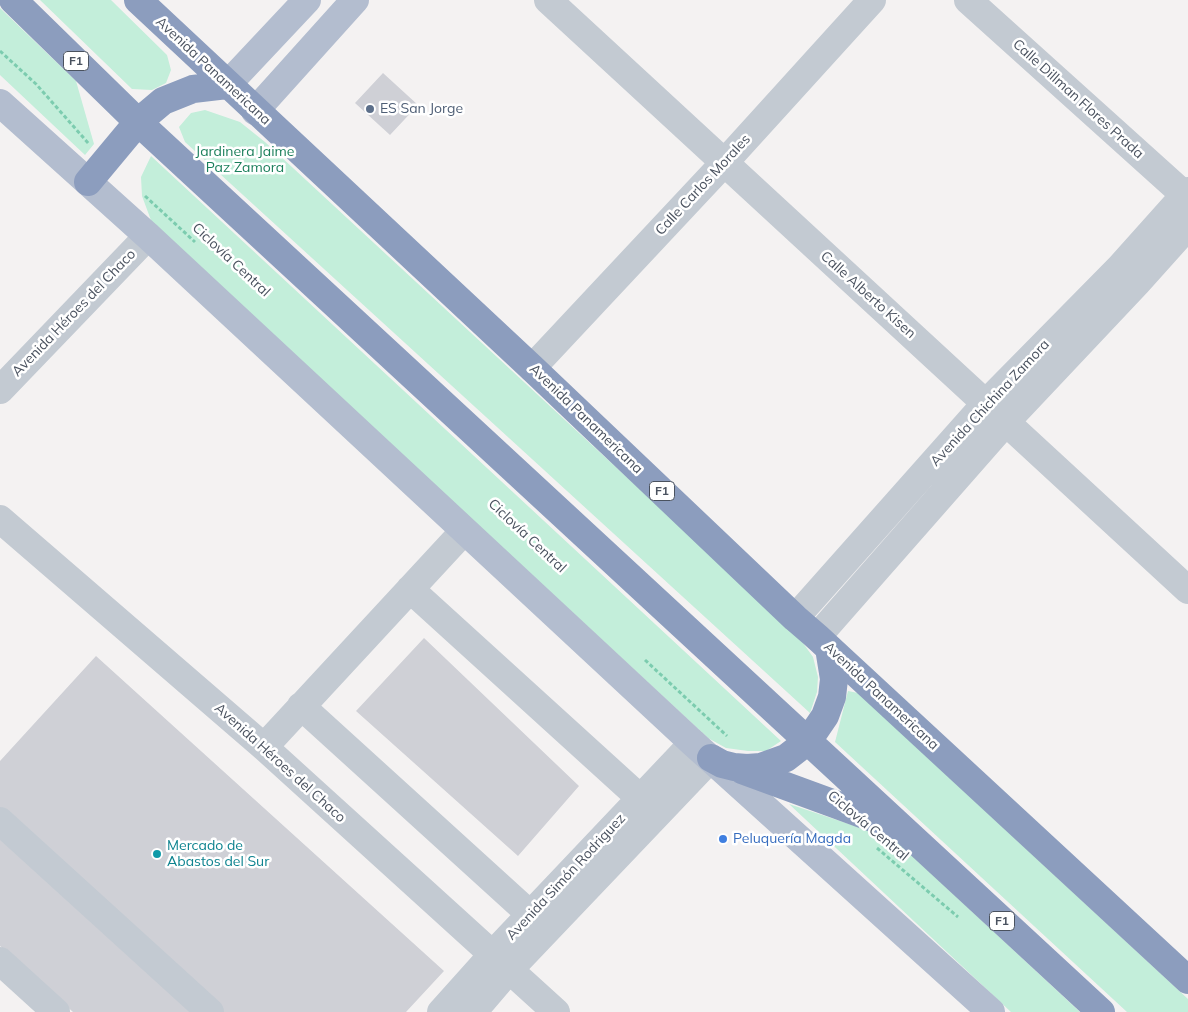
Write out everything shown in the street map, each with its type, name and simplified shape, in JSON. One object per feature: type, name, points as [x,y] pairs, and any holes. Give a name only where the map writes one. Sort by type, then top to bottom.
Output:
[{"type":"highway","name":"F1","points":[[13,0],[138,122],[1101,1012]]},
{"type":"highway","name":"Avenida Panamericana","points":[[138,0],[532,368],[795,618],[1188,980]]},
{"type":"highway","points":[[96,172],[138,122],[163,101],[193,89],[227,85]]},
{"type":"highway","points":[[713,756],[747,768],[774,764],[786,758],[808,741],[825,716],[832,697],[834,679],[823,642]]},
{"type":"highway","points":[[713,756],[903,829]]},
{"type":"main road","points":[[227,85],[306,0]]},
{"type":"main road","points":[[255,110],[355,0]]},
{"type":"main road","points":[[2,109],[96,172],[148,236],[464,531],[713,756],[991,1012]]},
{"type":"street","name":"Calle Alberto Kisen","points":[[548,0],[1188,590]]},
{"type":"street","name":"Calle Carlos Morales","points":[[532,368],[724,163],[872,0]]},
{"type":"street","name":"Calle Dillman Flores Prada","points":[[968,0],[1187,195]]},
{"type":"street","name":"Avenida Chichina Zamora","points":[[823,642],[1129,275],[1187,195]]},
{"type":"street","name":"Avenida Chichina Zamora","points":[[795,618],[986,403],[1129,275],[1188,226]]},
{"type":"street","name":"Avenida Héroes del Chaco","points":[[0,390],[148,236]]},
{"type":"street","name":"Avenida Héroes del Chaco","points":[[0,519],[264,747],[556,1012]]},
{"type":"street","points":[[264,747],[464,531]]},
{"type":"street","points":[[410,589],[640,798]]},
{"type":"street","points":[[302,706],[531,914]]},
{"type":"street","name":"Avenida Simón Rodriguez","points":[[473,1012],[531,914],[640,798],[713,756]]},
{"type":"street","name":"Avenida Simón Rodriguez","points":[[441,1012],[501,962],[713,756]]},
{"type":"street","points":[[0,821],[210,1012]]},
{"type":"street","points":[[0,961],[56,1012]]},
{"type":"path","points":[[0,51],[36,84],[96,172]]},
{"type":"path","name":"Ciclovía Central","points":[[140,192],[199,245]]},
{"type":"path","points":[[642,658],[723,733],[731,738]]},
{"type":"path","name":"Ciclovía Central","points":[[872,843],[959,918]]},
{"type":"green space","points":[[40,0],[111,0],[167,55],[171,70],[166,83],[152,90],[132,89]]},
{"type":"green space","points":[[0,8],[76,81],[94,144],[85,155],[0,75]]},
{"type":"green space","name":"Jardinera Jaime Paz Zamora","points":[[205,110],[240,122],[265,142],[798,636],[813,657],[818,677],[817,692],[810,713],[185,142],[179,127],[191,113]]},
{"type":"green space","name":"Jardinera Jaime Paz Zamora","points":[[151,156],[781,741],[766,751],[748,751],[726,748],[708,738],[152,223],[142,196],[141,177]]},
{"type":"green space","points":[[848,691],[858,693],[1188,999],[1188,1012],[1127,1012],[835,742]]},
{"type":"green space","points":[[789,804],[894,839],[1080,1012],[1011,1012]]},
{"type":"building","points":[[383,73],[418,105],[390,135],[355,103]]},
{"type":"building","points":[[424,638],[579,786],[518,856],[356,711]]},
{"type":"building","name":"Mercado de Abastos del Sur","points":[[96,656],[444,971],[406,1012],[73,1012],[0,946],[0,761]]},
{"type":"place","name":"ES San Jorge","points":[[370,109]]},
{"type":"place","name":"Peluquería Magda","points":[[723,839]]},
{"type":"place","name":"Mercado de Abastos del Sur","points":[[157,854]]}]
